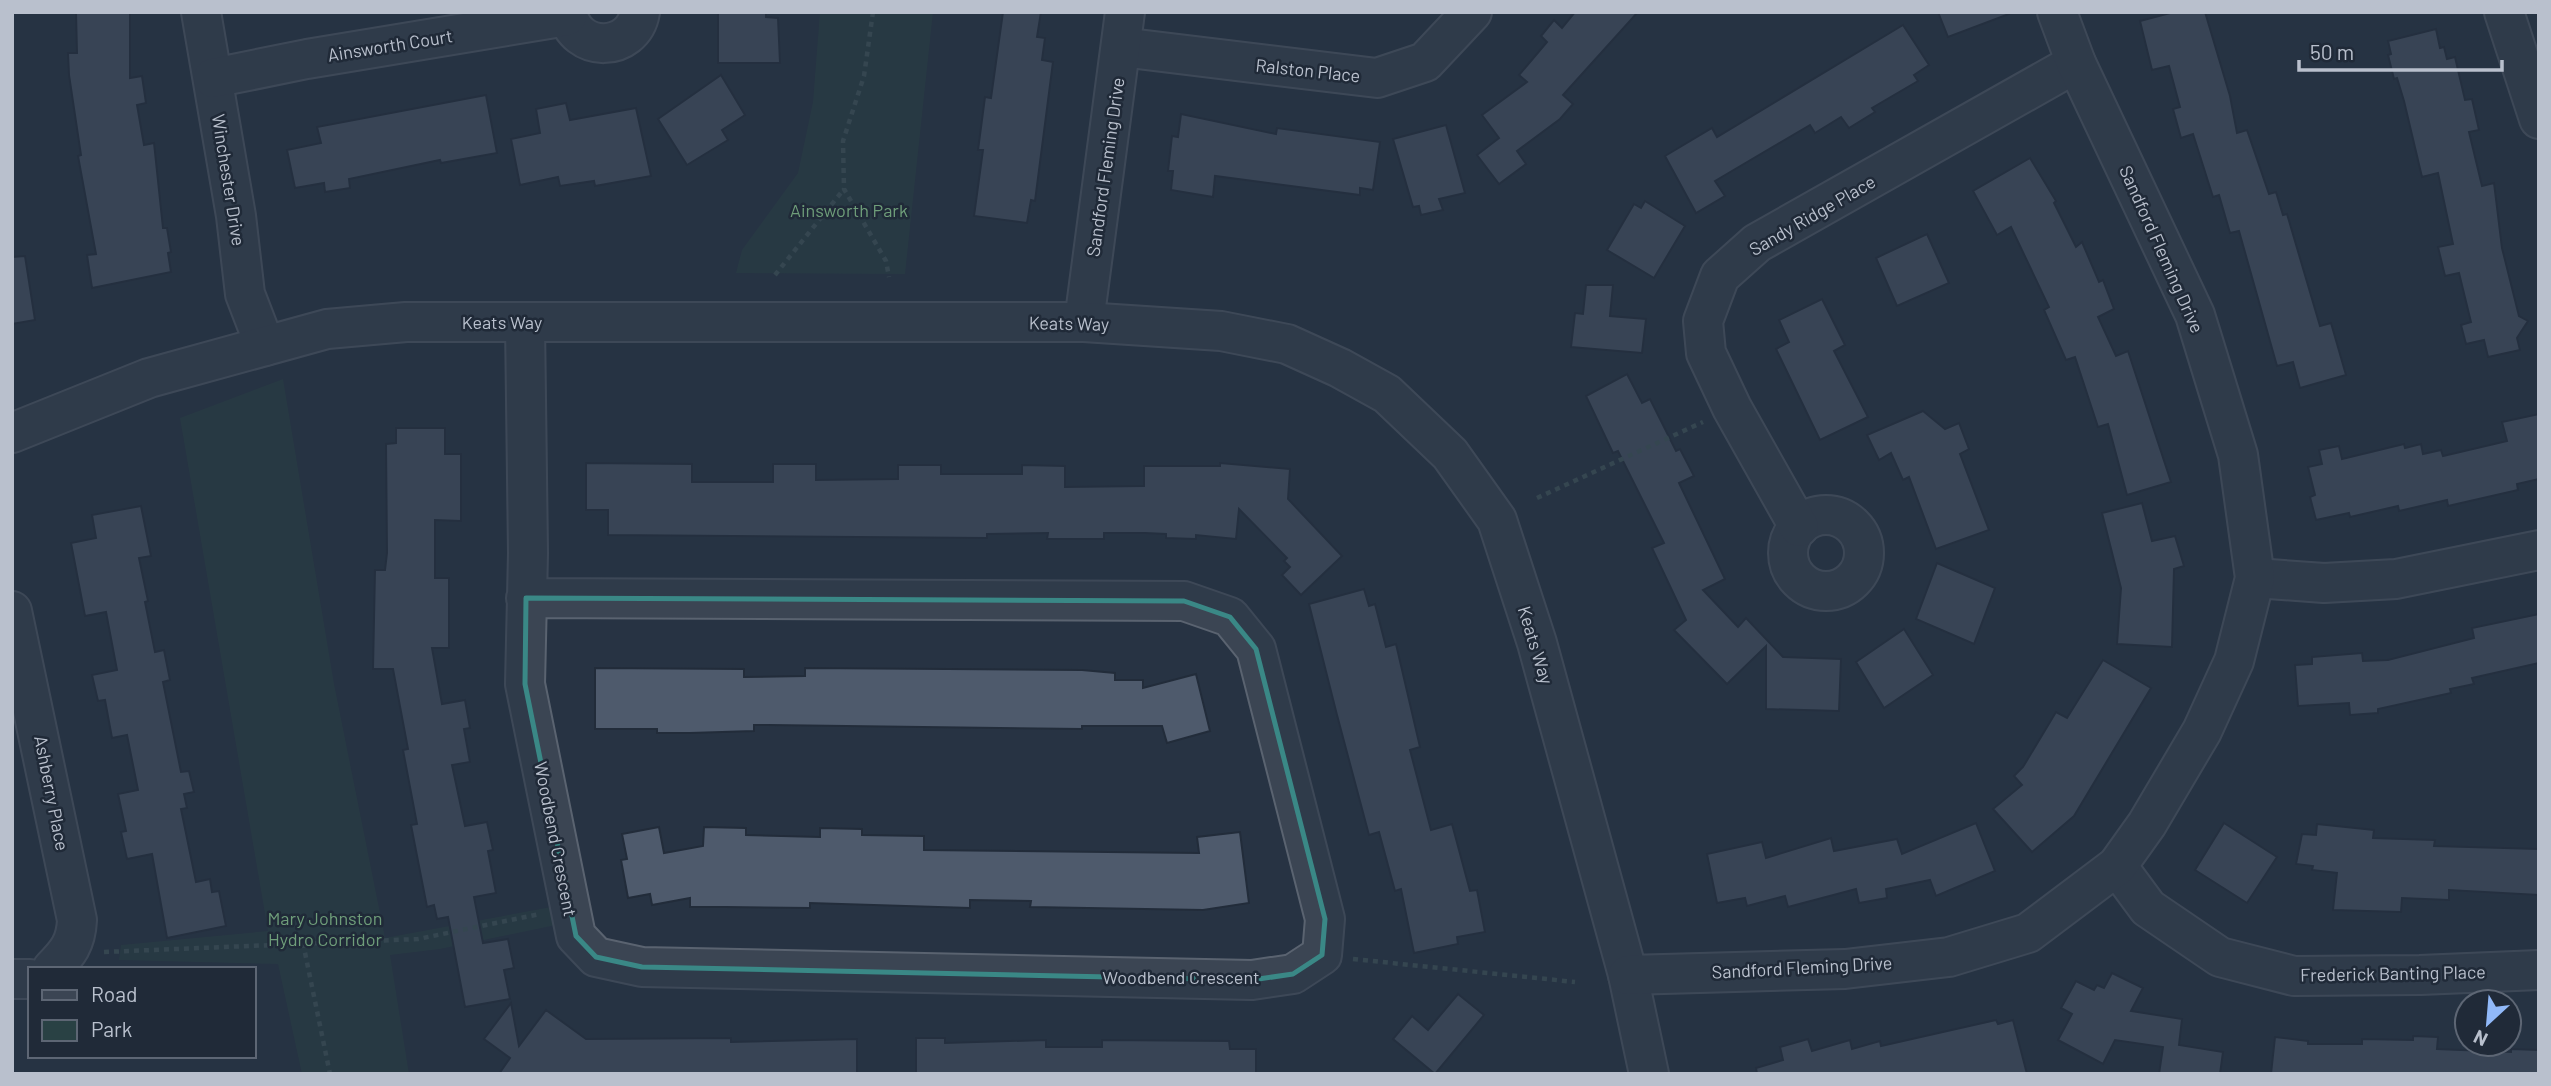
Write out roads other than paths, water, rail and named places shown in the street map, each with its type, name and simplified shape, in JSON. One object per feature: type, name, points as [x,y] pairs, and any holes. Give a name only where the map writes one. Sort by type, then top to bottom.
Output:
[{"type":"street","name":"Winchester Drive","points":[[201,12],[236,216],[245,294],[265,346]]},
{"type":"street","name":"Ainsworth Court","points":[[213,78],[321,56],[567,14],[581,36],[592,43],[605,44],[618,41],[633,31],[640,12]]},
{"type":"street","name":"Ralston Place","points":[[1123,30],[1377,78],[1425,62],[1472,12]]},
{"type":"street","name":"Sandford Fleming Drive","points":[[1628,975],[1845,969],[1949,957],[2028,933],[2117,866],[2147,824],[2202,732],[2234,661],[2255,578],[2238,455],[2195,315],[2076,63],[2057,12]]},
{"type":"street","points":[[2504,12],[2539,119]]},
{"type":"street","name":"Sandford Fleming Drive","points":[[1084,322],[1123,30]]},
{"type":"street","name":"Sandy Ridge Place","points":[[1798,527],[1732,408],[1706,353],[1703,321],[1720,276],[1757,243],[2076,63]]},
{"type":"street","name":"Keats Way","points":[[12,433],[149,378],[327,329],[406,321],[1084,322],[1221,331],[1287,344],[1340,368],[1387,394],[1450,454],[1497,520],[1537,643],[1628,975],[1649,1074]]},
{"type":"street","name":"Woodbend Crescent","points":[[525,323],[525,684],[576,936],[596,957],[642,967],[1252,979],[1293,974],[1322,954],[1325,919],[1256,649],[1230,617],[1184,601],[526,598]]},
{"type":"street","points":[[2255,578],[2324,583],[2396,579],[2539,550]]},
{"type":"street","name":"Ashberry Place","points":[[12,611],[77,920],[76,938],[60,961]]},
{"type":"street","name":"Frederick Banting Place","points":[[2117,866],[2148,908],[2220,957],[2294,976],[2539,970]]},
{"type":"park label","name":"Ainsworth Park","points":[[849,210]]},
{"type":"park label","name":"Mary Johnston Hydro Corridor","points":[[325,928]]}]
